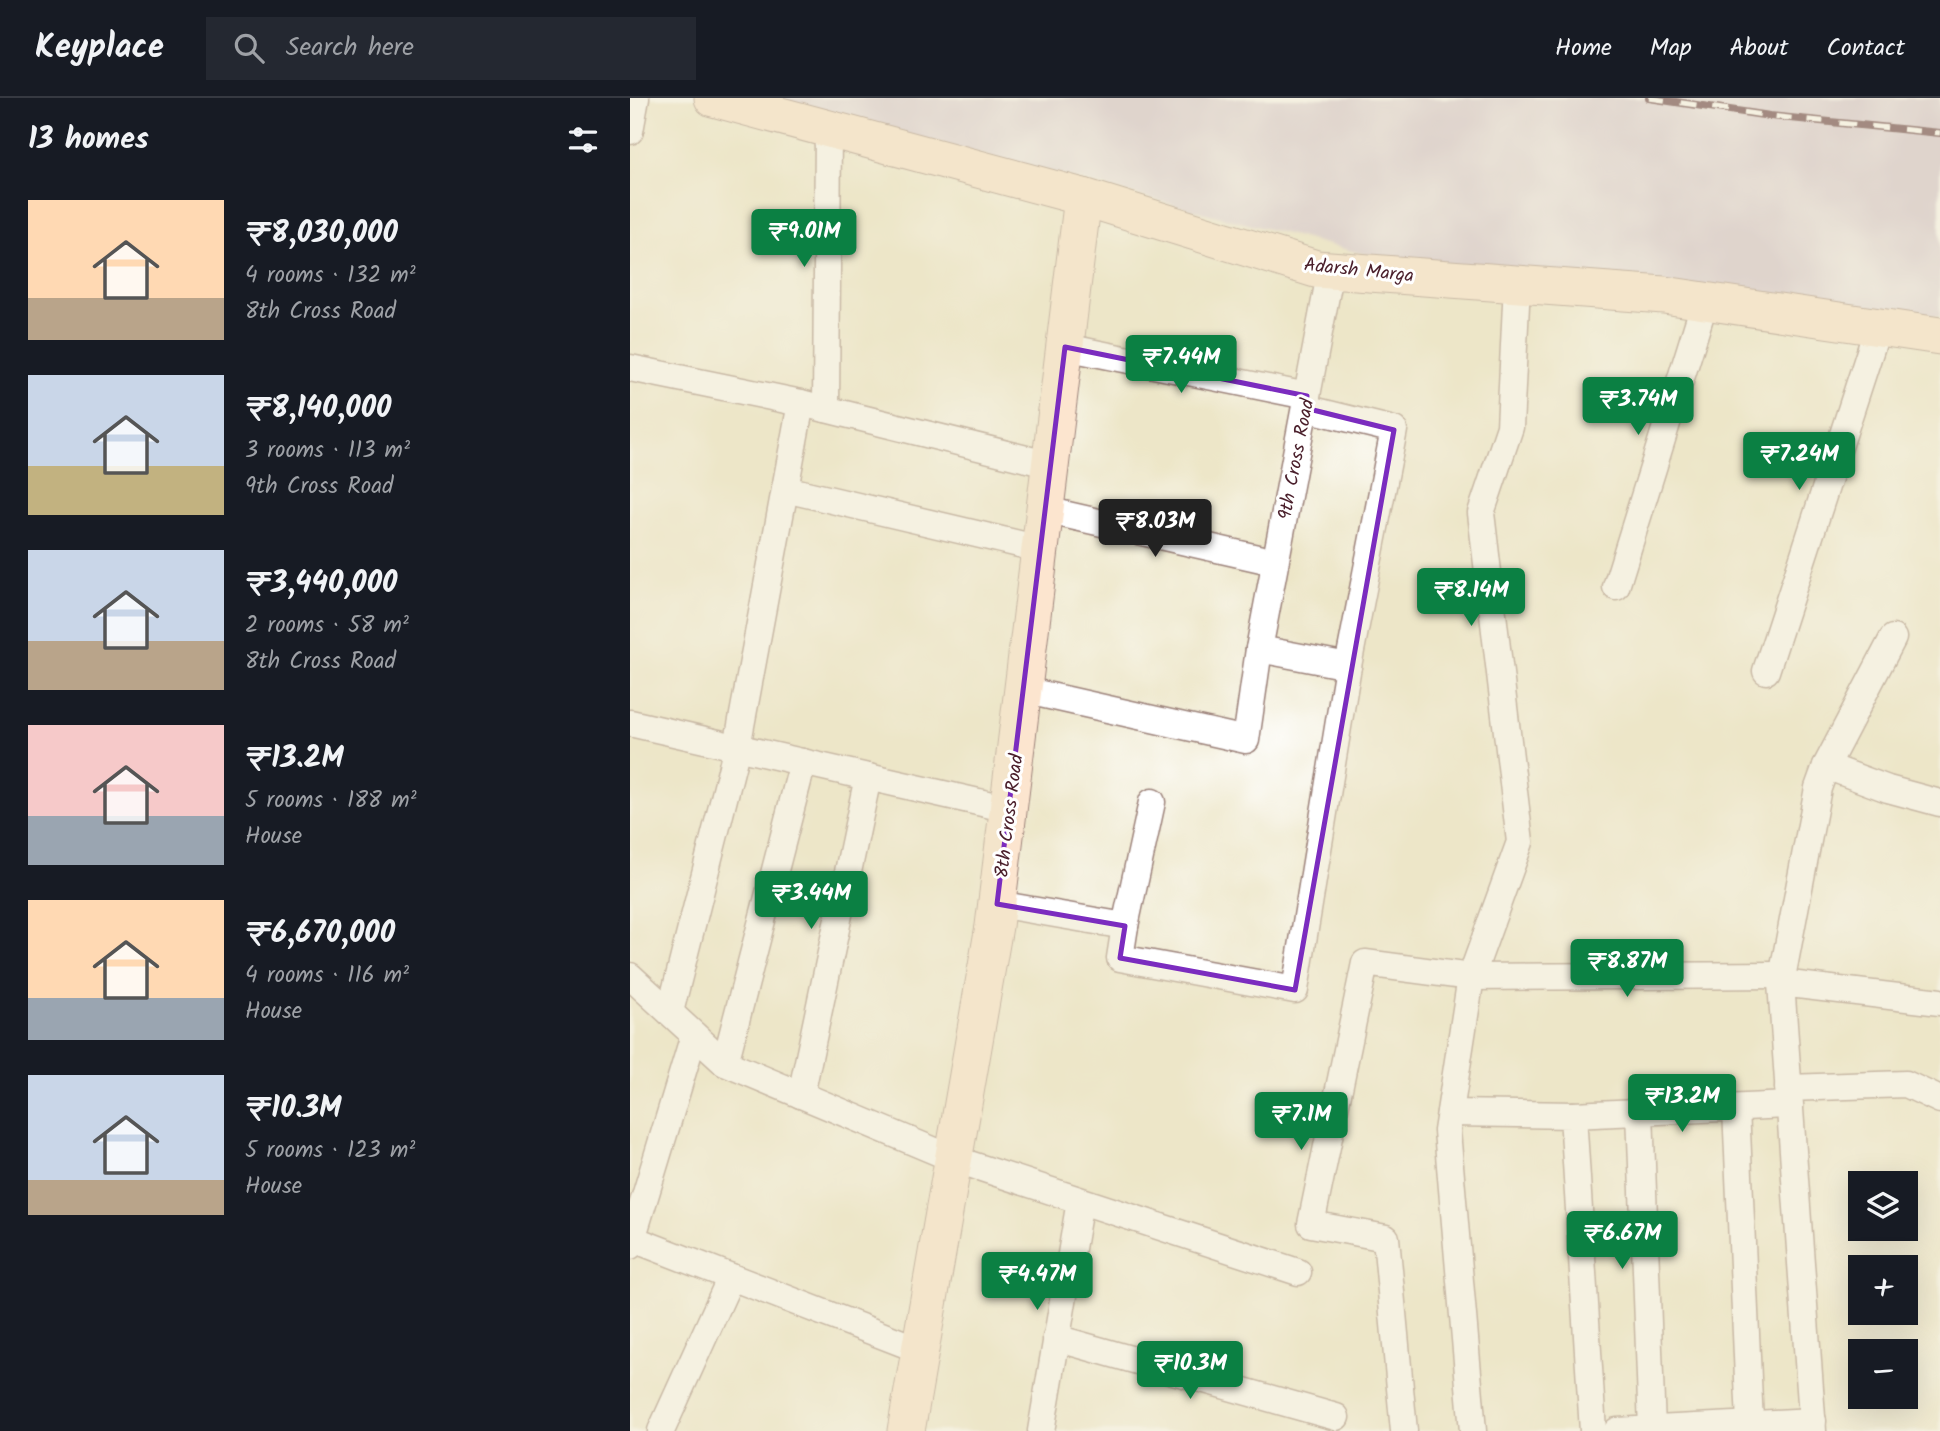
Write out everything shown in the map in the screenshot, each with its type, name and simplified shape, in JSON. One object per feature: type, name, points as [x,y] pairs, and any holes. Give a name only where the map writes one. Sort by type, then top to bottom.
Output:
[{"type":"street","points":[[630,131],[636,98]]},
{"type":"street","name":"Adarsh Marga","points":[[713,98],[1083,197],[1316,268],[1664,295],[1940,336]]},
{"type":"street","points":[[670,1012],[737,747],[785,489],[814,406],[828,129]]},
{"type":"street","name":"8th Cross Road","points":[[906,1431],[997,904],[1083,197]]},
{"type":"street","name":"9th Cross Road","points":[[1023,691],[1246,740],[1259,649],[1331,269]]},
{"type":"street","points":[[1473,1431],[1447,1131],[1471,976],[1520,842],[1481,513],[1510,427],[1517,284]]},
{"type":"street","points":[[1616,587],[1704,301]]},
{"type":"street","points":[[1766,671],[1878,327]]},
{"type":"street","points":[[1065,347],[1306,402],[1394,430],[1348,666],[1295,989],[1120,958],[1152,802]]},
{"type":"street","points":[[630,368],[814,406],[1051,465]]},
{"type":"street","points":[[785,489],[1040,549]]},
{"type":"street","points":[[1045,510],[1275,562]]},
{"type":"street","points":[[1617,1431],[1750,1424],[1813,1426],[1781,979],[1818,788],[1826,766],[1892,638]]},
{"type":"street","points":[[1259,649],[1348,666]]},
{"type":"street","points":[[630,723],[1009,809]]},
{"type":"street","points":[[725,1063],[803,762]]},
{"type":"street","points":[[1826,766],[1888,789],[1940,803]]},
{"type":"street","points":[[801,1095],[868,777]]},
{"type":"street","points":[[997,904],[1125,926]]},
{"type":"street","points":[[1404,1431],[1386,1238],[1311,1224],[1365,963],[1471,976],[1781,979],[1940,1002]]},
{"type":"street","points":[[630,976],[725,1063],[954,1159],[1298,1272]]},
{"type":"street","points":[[694,1035],[631,1242],[731,1277],[920,1350]]},
{"type":"street","points":[[1450,1113],[1573,1115],[1736,1108],[1789,1097],[1906,1084],[1940,1100]]},
{"type":"street","points":[[1736,1108],[1750,1424]]},
{"type":"street","points":[[1640,1112],[1652,1429]]},
{"type":"street","points":[[1573,1115],[1593,1431]]},
{"type":"street","points":[[1041,1431],[1080,1201]]},
{"type":"street","points":[[661,1431],[731,1277]]},
{"type":"street","points":[[1056,1338],[1336,1418]]},
{"type":"highlighted area","points":[[1065,347],[1307,396],[1305,408],[1394,430],[1295,990],[1120,958],[1125,926],[997,904]]},
{"type":"shaded area","points":[[762,98],[1940,98],[1940,317],[1383,259]]},
{"type":"railway","points":[[1649,98],[1770,116],[1940,133]]}]
